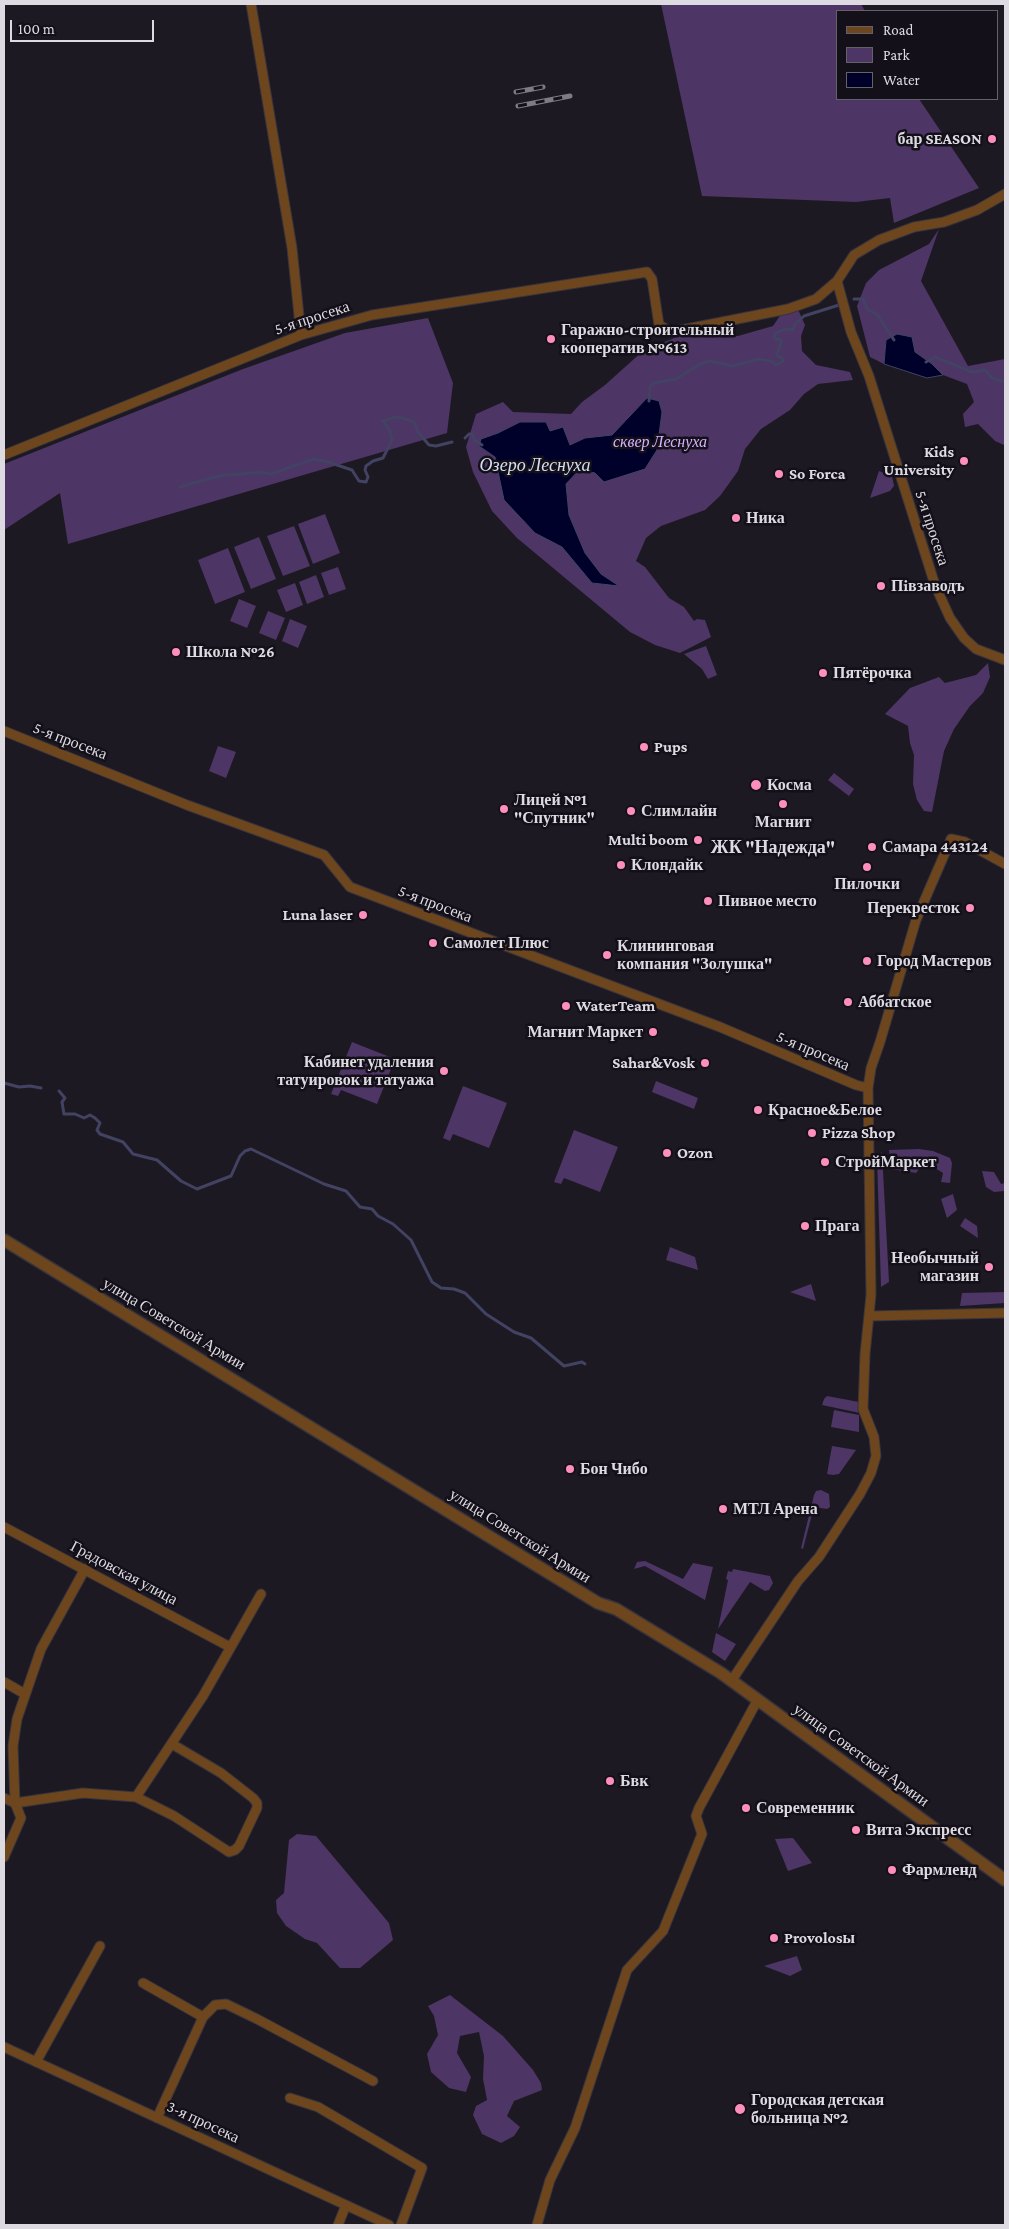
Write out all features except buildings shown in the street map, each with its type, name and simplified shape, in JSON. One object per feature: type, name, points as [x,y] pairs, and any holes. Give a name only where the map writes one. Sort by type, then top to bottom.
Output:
[{"type":"street","points":[[251,4],[292,248],[301,334]]},
{"type":"street","points":[[837,281],[854,255],[879,240],[914,227],[944,222],[977,210],[1005,194]]},
{"type":"street","name":"5-я просека","points":[[4,455],[301,334],[372,315],[647,272],[652,280],[659,324],[671,332],[788,309],[816,299],[837,281],[851,332],[869,376],[935,585],[956,629],[976,649],[1005,660]]},
{"type":"street","name":"5-я просека","points":[[4,732],[187,805],[324,855],[350,887],[720,1027],[856,1086],[868,1088]]},
{"type":"street","name":"5-я просека","points":[[732,1680],[798,1581],[819,1557],[860,1494],[871,1473],[876,1456],[874,1437],[863,1409],[871,1295],[868,1088],[871,1068],[916,920],[951,839],[965,842],[1005,864]]},
{"type":"street","name":"улица Советской Армии","points":[[4,1240],[598,1603],[616,1609],[732,1680],[757,1701],[1005,1880]]},
{"type":"street","points":[[869,1316],[1005,1313]]},
{"type":"street","name":"Градовская улица","points":[[4,1527],[230,1647]]},
{"type":"street","points":[[4,1857],[21,1818],[15,1803],[13,1746],[17,1719],[41,1649],[85,1569]]},
{"type":"street","points":[[136,1796],[203,1696],[230,1647],[250,1618],[262,1594]]},
{"type":"street","points":[[4,1682],[25,1694]]},
{"type":"street","points":[[537,2225],[550,2180],[575,2128],[627,1970],[663,1931],[702,1834],[696,1816],[699,1808],[757,1701]]},
{"type":"street","points":[[4,1798],[15,1803],[83,1793],[136,1796],[174,1816],[229,1852],[235,1850],[239,1846],[257,1808],[257,1803],[222,1773],[172,1744]]},
{"type":"street","points":[[36,2062],[100,1946]]},
{"type":"street","points":[[143,1984],[203,2018]]},
{"type":"street","points":[[157,2118],[203,2018],[215,2005],[226,2004],[373,2081]]},
{"type":"street","name":"3-я просека","points":[[4,2047],[389,2225]]},
{"type":"street","points":[[290,2098],[318,2107],[422,2168],[401,2225]]},
{"type":"street","points":[[338,2225],[346,2205]]},
{"type":"green space","points":[[661,4],[861,4],[864,10],[836,10],[836,100],[920,100],[979,188],[894,223],[890,198],[856,202],[702,196]]},
{"type":"green space","points":[[939,229],[921,281],[968,366],[1005,359],[1004,445],[995,441],[978,424],[965,427],[963,414],[974,402],[967,384],[943,375],[932,364],[915,352],[886,340],[884,364],[870,357],[857,306],[866,283],[879,270],[929,244]]},
{"type":"green space","name":"сквер Леснуха","points":[[797,307],[805,325],[801,336],[802,351],[816,365],[850,372],[853,380],[818,384],[804,394],[790,410],[761,429],[745,449],[738,471],[720,496],[705,510],[661,526],[646,538],[636,561],[645,567],[669,598],[684,607],[694,621],[697,619],[705,620],[711,637],[680,653],[655,645],[630,632],[517,538],[492,511],[473,472],[466,447],[476,414],[503,402],[513,412],[571,414],[582,402],[605,385],[644,350],[672,339],[690,329],[717,336],[738,336],[773,326],[781,314]]},
{"type":"green space","points":[[428,318],[453,383],[447,433],[68,544],[60,493],[4,530],[4,464],[243,369],[345,333]]},
{"type":"green space","points":[[879,471],[892,476],[894,486],[890,491],[870,498]]},
{"type":"green space","points":[[325,514],[340,553],[313,564],[298,524]]},
{"type":"green space","points":[[294,526],[310,566],[283,576],[267,536]]},
{"type":"green space","points":[[259,537],[276,579],[251,589],[234,547]]},
{"type":"green space","points":[[228,548],[245,592],[215,604],[198,560]]},
{"type":"green space","points":[[338,567],[346,589],[329,595],[321,573]]},
{"type":"green space","points":[[316,575],[324,597],[307,604],[299,582]]},
{"type":"green space","points":[[295,583],[303,605],[286,612],[277,590]]},
{"type":"green space","points":[[239,599],[256,606],[247,628],[230,621]]},
{"type":"green space","points":[[268,611],[285,618],[276,640],[259,633]]},
{"type":"green space","points":[[290,619],[307,626],[298,648],[282,641]]},
{"type":"green space","points":[[706,646],[717,675],[708,679],[702,669],[684,654]]},
{"type":"green space","points":[[988,663],[990,677],[983,693],[970,706],[954,729],[944,751],[932,812],[924,811],[917,800],[913,784],[914,755],[908,726],[885,714],[910,688],[939,677],[945,683],[976,675]]},
{"type":"green space","points":[[218,746],[236,752],[226,778],[209,771]]},
{"type":"green space","points":[[834,773],[854,789],[849,796],[828,780]]},
{"type":"green space","points":[[352,1042],[395,1059],[377,1104],[341,1090],[338,1096],[331,1094]]},
{"type":"green space","points":[[656,1081],[698,1098],[694,1109],[652,1092]]},
{"type":"green space","points":[[463,1086],[507,1103],[489,1148],[453,1134],[450,1141],[443,1138]]},
{"type":"green space","points":[[574,1130],[618,1147],[600,1192],[564,1178],[561,1184],[554,1182]]},
{"type":"green space","points":[[919,1149],[933,1151],[950,1158],[952,1163],[950,1183],[941,1182],[943,1173],[927,1163],[923,1164],[916,1173],[891,1169],[889,1150]]},
{"type":"green space","points":[[882,1152],[889,1282],[881,1287],[877,1158]]},
{"type":"green space","points":[[982,1171],[994,1172],[1001,1184],[1005,1183],[1005,1191],[994,1192],[986,1187]]},
{"type":"green space","points":[[953,1194],[957,1210],[947,1218],[941,1199]]},
{"type":"green space","points":[[965,1218],[977,1226],[978,1238],[960,1226]]},
{"type":"green space","points":[[670,1247],[695,1257],[698,1270],[666,1260]]},
{"type":"green space","points":[[811,1284],[816,1301],[790,1292]]},
{"type":"green space","points":[[1005,1292],[1005,1303],[960,1306],[962,1293]]},
{"type":"green space","points":[[827,1396],[859,1402],[860,1413],[822,1405]]},
{"type":"green space","points":[[834,1410],[859,1415],[859,1432],[831,1427]]},
{"type":"green space","points":[[832,1446],[856,1450],[839,1474],[833,1475],[827,1474]]},
{"type":"green space","points":[[821,1490],[829,1494],[830,1507],[827,1509],[814,1507],[803,1549],[801,1548],[814,1495],[816,1491]]},
{"type":"green space","points":[[645,1561],[683,1579],[693,1563],[713,1567],[705,1600],[645,1566],[634,1569],[637,1562]]},
{"type":"green space","points":[[733,1569],[770,1576],[773,1583],[769,1590],[765,1591],[750,1582],[718,1629],[728,1580],[726,1579],[728,1571],[732,1572]]},
{"type":"green space","points":[[716,1633],[736,1644],[725,1661],[712,1652]]},
{"type":"green space","points":[[297,1834],[316,1836],[389,1923],[393,1940],[360,1968],[340,1968],[317,1943],[305,1939],[286,1926],[277,1913],[276,1900],[284,1893],[289,1840]]},
{"type":"green space","points":[[793,1838],[812,1863],[788,1871],[775,1839]]},
{"type":"green space","points":[[797,1956],[802,1970],[790,1976],[764,1966]]},
{"type":"green space","points":[[450,1995],[503,2036],[533,2070],[541,2083],[542,2090],[514,2101],[507,2116],[520,2127],[514,2136],[501,2143],[482,2134],[473,2115],[476,2106],[487,2100],[483,2079],[484,2056],[479,2032],[460,2036],[457,2053],[471,2077],[466,2092],[449,2088],[431,2072],[427,2054],[438,2035],[434,2016],[428,2006]]},
{"type":"water","points":[[897,334],[912,337],[915,352],[932,364],[943,375],[927,378],[884,364],[886,340]]},
{"type":"water","name":"Озеро Леснуха","points":[[647,398],[659,401],[662,412],[657,450],[645,469],[604,482],[595,473],[579,470],[566,484],[569,515],[585,553],[601,574],[619,586],[592,583],[562,547],[535,533],[504,500],[495,457],[479,446],[481,439],[520,422],[546,422],[550,431],[563,427],[570,445],[585,438],[612,435]]},
{"type":"waterway","points":[[854,299],[863,299],[868,310],[877,314],[894,340]]},
{"type":"waterway","points":[[649,401],[650,387],[654,383],[676,379],[700,364],[710,361],[733,366],[758,359],[771,361],[776,365],[783,361],[783,359],[777,355],[781,340],[774,338],[775,333],[786,329],[793,330],[795,324],[804,316],[839,305]]},
{"type":"waterway","points":[[926,362],[935,357],[972,372],[985,370],[992,378],[1005,382]]},
{"type":"waterway","points":[[180,487],[218,476],[262,472],[271,474],[314,459],[352,470],[359,481],[366,482],[368,477],[365,470],[366,466],[373,461],[383,458],[392,440],[390,431],[383,421],[392,418],[399,417],[414,422],[418,432],[429,445],[436,446],[452,442]]},
{"type":"waterway","points":[[465,438],[469,434],[473,434],[474,440],[482,445]]},
{"type":"waterway","points":[[4,1083],[19,1087],[41,1088]]},
{"type":"waterway","points":[[59,1091],[65,1098],[62,1102],[64,1114],[75,1114],[84,1118],[90,1115],[100,1123],[97,1130],[100,1134],[123,1142],[133,1154],[157,1160],[181,1181],[197,1189],[231,1176],[240,1156],[245,1151],[251,1149],[324,1184],[346,1191],[360,1207],[372,1209],[378,1216],[393,1224],[411,1240],[432,1282],[441,1288],[454,1289],[465,1293],[486,1314],[514,1332],[531,1338],[564,1366],[582,1362],[585,1364]]},
{"type":"railway","points":[[516,92],[543,87]]},
{"type":"railway","points":[[518,106],[570,96]]},
{"type":"place","name":"бар SEASON","points":[[992,139]]},
{"type":"place","name":"Гаражно-строительный кооператив №613","points":[[551,339]]},
{"type":"place","name":"Kids University","points":[[964,461]]},
{"type":"place","name":"So Forca","points":[[779,474]]},
{"type":"place","name":"Ника","points":[[736,518]]},
{"type":"place","name":"Пiвзаводъ","points":[[881,586]]},
{"type":"place","name":"Школа №26","points":[[176,652]]},
{"type":"place","name":"Пятёрочка","points":[[823,673]]},
{"type":"place","name":"Pups","points":[[644,747]]},
{"type":"place","name":"Косма","points":[[756,785]]},
{"type":"place","name":"Магнит","points":[[783,804]]},
{"type":"place","name":"Лицей №1 \"Спутник\"","points":[[504,809]]},
{"type":"place","name":"Слимлайн","points":[[631,811]]},
{"type":"place","name":"Multi boom","points":[[698,840]]},
{"type":"place","name":"Самара 443124","points":[[872,847]]},
{"type":"place","name":"Клондайк","points":[[621,865]]},
{"type":"place","name":"Пилочки","points":[[867,867]]},
{"type":"place","name":"Пивное место","points":[[708,901]]},
{"type":"place","name":"Перекресток","points":[[970,908]]},
{"type":"place","name":"Luna laser","points":[[363,915]]},
{"type":"place","name":"Самолет Плюс","points":[[433,943]]},
{"type":"place","name":"Клининговая компания \"Золушка\"","points":[[607,955]]},
{"type":"place","name":"Город Мастеров","points":[[867,961]]},
{"type":"place","name":"Аббатское","points":[[848,1002]]},
{"type":"place","name":"WaterTeam","points":[[566,1006]]},
{"type":"place","name":"Магнит Маркет","points":[[653,1032]]},
{"type":"place","name":"Sahar&Vosk","points":[[705,1063]]},
{"type":"place","name":"Кабинет удаления татуировок и татуажа","points":[[444,1071]]},
{"type":"place","name":"Красное&Белое","points":[[758,1110]]},
{"type":"place","name":"Pizza Shop","points":[[812,1133]]},
{"type":"place","name":"Ozon","points":[[667,1153]]},
{"type":"place","name":"СтройМаркет","points":[[825,1162]]},
{"type":"place","name":"Прага","points":[[805,1226]]},
{"type":"place","name":"Необычный магазин","points":[[989,1267]]},
{"type":"place","name":"Бон Чибо","points":[[570,1469]]},
{"type":"place","name":"МТЛ Арена","points":[[723,1509]]},
{"type":"place","name":"Бвк","points":[[610,1781]]},
{"type":"place","name":"Современник","points":[[746,1808]]},
{"type":"place","name":"Вита Экспресс","points":[[856,1830]]},
{"type":"place","name":"Фармленд","points":[[892,1870]]},
{"type":"place","name":"Provolosы","points":[[774,1938]]},
{"type":"place","name":"Городская детская больница №2","points":[[740,2109]]},
{"type":"district","name":"ЖК \"Надежда\"","points":[[773,847]]}]
